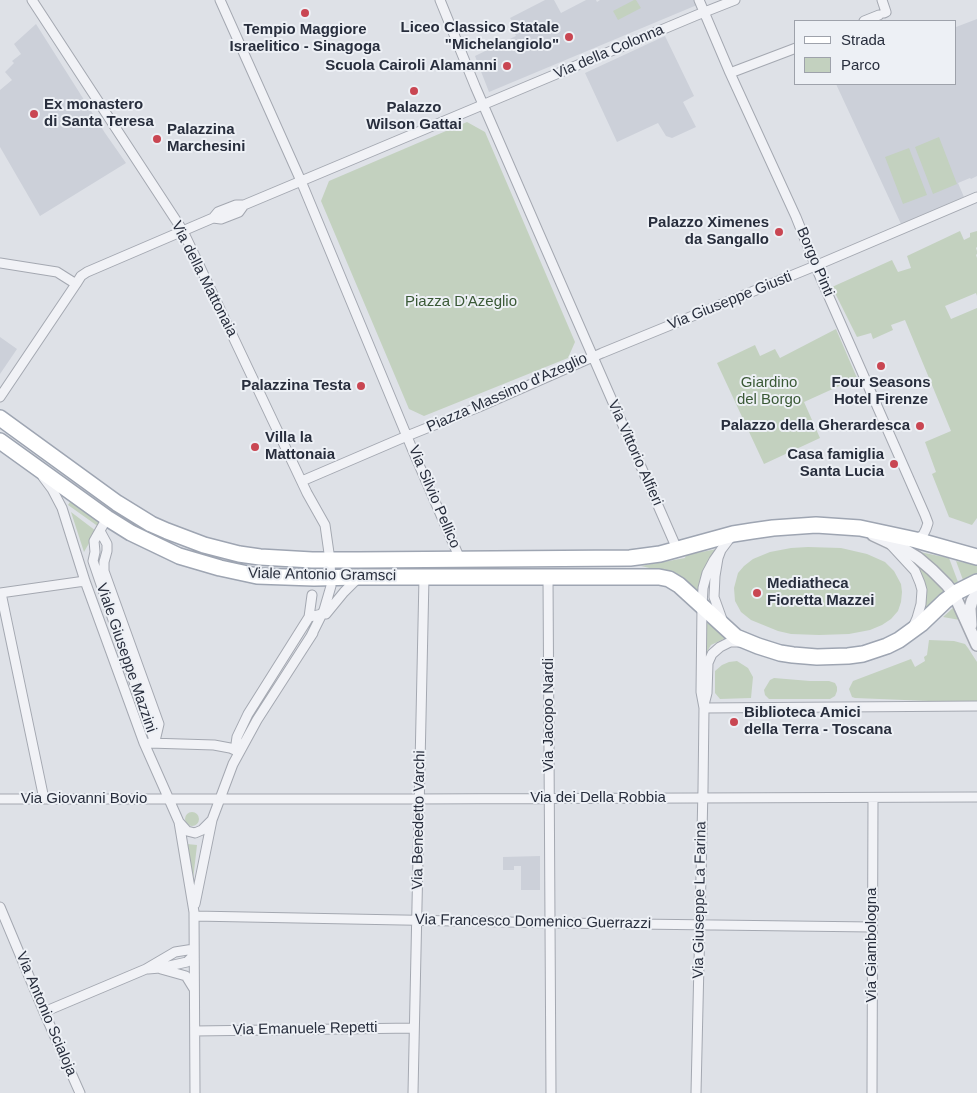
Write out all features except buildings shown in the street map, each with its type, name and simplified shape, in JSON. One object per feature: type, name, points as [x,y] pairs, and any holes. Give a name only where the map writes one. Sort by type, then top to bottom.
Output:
[{"type":"main road","name":"Viale Antonio Gramsci","points":[[0,418],[117,503],[143,519],[167,531],[204,545],[250,556],[330,560],[630,558],[652,555],[734,534]]},
{"type":"main road","name":"Viale Antonio Gramsci","points":[[0,441],[33,465],[104,524],[130,533],[179,556],[220,568],[256,576],[331,578],[654,576],[664,578],[679,586],[726,628]]},
{"type":"main road","points":[[734,534],[773,528],[816,525],[860,528],[916,540],[977,557]]},
{"type":"main road","points":[[726,628],[746,642],[793,655],[837,657],[863,654],[877,650],[909,634],[954,594],[977,582]]},
{"type":"street","name":"Via della Mattonaia","points":[[32,0],[183,231],[324,525],[330,560],[330,592],[311,636]]},
{"type":"street","name":"Piazza Massimo d'Azeglio","points":[[220,0],[301,181],[407,436],[593,358],[440,0]]},
{"type":"street","name":"Borgo Pinti","points":[[699,0],[796,217],[815,266],[925,515],[928,525],[925,533],[916,540]]},
{"type":"street","name":"Via della Colonna","points":[[484,104],[735,0]]},
{"type":"street","points":[[867,20],[883,14],[882,0]]},
{"type":"street","points":[[730,73],[794,49]]},
{"type":"street","points":[[0,397],[81,276],[87,272],[214,218],[218,212],[236,205],[244,206],[484,104]]},
{"type":"street","name":"Via Giuseppe Giusti","points":[[593,358],[977,197]]},
{"type":"street","points":[[0,263],[56,272],[76,284]]},
{"type":"street","name":"Via Vittorio Alfieri","points":[[593,358],[677,549]]},
{"type":"street","points":[[302,481],[407,436]]},
{"type":"street","name":"Via Silvio Pellico","points":[[407,436],[460,559]]},
{"type":"street","name":"Viale Giuseppe Mazzini","points":[[33,465],[52,489],[62,508],[85,581],[144,743],[179,822],[194,914],[196,1093]]},
{"type":"street","name":"Viale Giuseppe Mazzini","points":[[104,524],[108,551],[104,562],[104,571],[159,724],[155,743]]},
{"type":"street","points":[[860,528],[904,550],[925,564],[954,594],[975,641]]},
{"type":"street","points":[[704,708],[700,692],[703,588],[707,573],[714,560],[734,534]]},
{"type":"street","points":[[888,542],[915,571],[920,583],[921,604],[909,634]]},
{"type":"street","points":[[721,550],[717,563],[714,589],[716,604],[726,628]]},
{"type":"street","points":[[311,636],[333,604],[360,577]]},
{"type":"street","name":"Via Benedetto Varchi","points":[[413,1093],[424,577]]},
{"type":"street","name":"Via Jacopo Nardi","points":[[548,577],[551,1093]]},
{"type":"street","points":[[44,799],[1,593],[85,581]]},
{"type":"street","points":[[975,641],[970,619],[970,608],[977,593]]},
{"type":"street","points":[[239,752],[236,739],[241,727],[309,617],[312,595]]},
{"type":"street","points":[[309,617],[322,614]]},
{"type":"street","name":"Viale Giuseppe Mazzini","points":[[194,914],[212,820],[233,764],[257,720],[311,636]]},
{"type":"street","points":[[704,708],[708,692],[708,663],[712,654],[720,646],[730,642],[746,642]]},
{"type":"street","points":[[704,708],[977,706]]},
{"type":"street","name":"Via Giuseppe La Farina","points":[[696,1093],[704,708]]},
{"type":"street","points":[[144,743],[214,744],[239,752]]},
{"type":"street","name":"Via dei Della Robbia","points":[[219,799],[977,797]]},
{"type":"street","name":"Via Giambologna","points":[[872,1093],[873,798]]},
{"type":"street","name":"Via Giovanni Bovio","points":[[0,799],[168,799]]},
{"type":"street","points":[[168,799],[219,799]]},
{"type":"street","points":[[179,822],[187,831],[195,833],[202,830],[212,820]]},
{"type":"street","name":"Via Antonio Scialoja","points":[[0,908],[80,1093]]},
{"type":"street","name":"Via Francesco Domenico Guerrazzi","points":[[194,914],[417,920],[872,926]]},
{"type":"street","points":[[44,1012],[146,969],[175,952],[194,952]]},
{"type":"street","points":[[146,969],[187,962],[194,952]]},
{"type":"street","points":[[160,968],[186,976],[194,989]]},
{"type":"street","name":"Via Emanuele Repetti","points":[[195,1031],[414,1028]]},
{"type":"shaded area","name":"Liceo Classico Statale \"Michelangiolo\"","points":[[545,0],[554,0],[561,13],[586,0],[596,0],[597,2],[600,0],[695,0],[697,5],[489,92],[475,56],[516,36],[510,18]]},
{"type":"shaded area","points":[[977,19],[977,176],[958,183],[964,197],[901,224],[836,85],[957,85],[957,27]]},
{"type":"shaded area","name":"Ex monastero di Santa Teresa","points":[[36,24],[126,163],[40,216],[0,147],[0,90],[12,80],[5,72],[14,63],[12,61],[21,54],[14,44]]},
{"type":"shaded area","points":[[665,36],[694,96],[683,102],[696,127],[672,138],[666,136],[658,123],[617,142],[585,73]]},
{"type":"shaded area","points":[[0,337],[17,349],[0,374]]},
{"type":"shaded area","points":[[540,856],[540,890],[521,890],[521,866],[514,866],[514,870],[503,870],[503,857]]},
{"type":"green space","points":[[636,0],[641,8],[618,20],[613,11]]},
{"type":"green space","name":"Piazza D'Azeglio","points":[[467,122],[485,132],[575,342],[568,358],[424,416],[409,409],[321,201],[329,181]]},
{"type":"green space","points":[[939,137],[957,184],[933,194],[915,147]]},
{"type":"green space","points":[[909,148],[927,195],[903,204],[885,157]]},
{"type":"green space","points":[[960,231],[964,240],[970,237],[970,233],[977,231],[977,296],[976,293],[945,306],[951,319],[977,308],[977,518],[972,525],[949,517],[932,474],[936,472],[925,442],[951,431],[905,320],[891,325],[893,330],[873,339],[871,333],[857,337],[832,287],[892,260],[898,272],[911,268],[907,256]]},
{"type":"green space","name":"Giardino del Borgo","points":[[836,329],[857,378],[804,402],[820,438],[764,464],[717,363],[755,345],[760,356],[775,349],[780,358]]},
{"type":"green space","points":[[72,499],[100,520],[99,527],[68,505]]},
{"type":"green space","points":[[71,512],[96,531],[84,552]]},
{"type":"green space","points":[[808,547],[841,548],[867,554],[885,562],[894,571],[901,584],[901,602],[898,611],[891,619],[870,630],[849,634],[819,635],[791,634],[778,631],[751,620],[741,612],[735,601],[734,588],[738,573],[744,566],[753,559],[770,552]]},
{"type":"green space","points":[[717,549],[700,595],[662,571],[641,566],[685,558],[686,555]]},
{"type":"green space","points":[[905,549],[949,558],[958,582],[952,585]]},
{"type":"green space","points":[[902,553],[918,564],[945,590],[923,613],[925,603]]},
{"type":"green space","points":[[956,561],[977,565],[977,575],[963,580]]},
{"type":"green space","points":[[954,607],[960,620],[943,617]]},
{"type":"green space","points":[[708,623],[726,638],[711,645],[705,655],[706,624]]},
{"type":"green space","points":[[929,640],[954,641],[965,644],[977,662],[977,703],[852,697],[849,689],[853,681],[911,659],[915,667],[925,661],[924,657],[927,655]]},
{"type":"green space","points":[[737,661],[748,668],[753,677],[751,698],[720,699],[715,693],[715,671],[722,665]]},
{"type":"green space","points":[[774,678],[829,681],[835,683],[837,691],[835,696],[830,699],[769,699],[765,695],[764,690],[770,680]]},
{"type":"green space","points":[[189,812],[195,812],[199,819],[195,826],[189,826],[185,822],[185,816]]},
{"type":"green space","points":[[187,844],[197,845],[192,889]]},
{"type":"place","name":"Tempio Maggiore Israelitico - Sinagoga","points":[[305,13]]},
{"type":"place","name":"Liceo Classico Statale \"Michelangiolo\"","points":[[569,37]]},
{"type":"place","name":"Scuola Cairoli Alamanni","points":[[507,66]]},
{"type":"place","name":"Palazzo Wilson Gattai","points":[[414,91]]},
{"type":"place","name":"Ex monastero di Santa Teresa","points":[[34,114]]},
{"type":"place","name":"Palazzina Marchesini","points":[[157,139]]},
{"type":"place","name":"Palazzo Ximenes da Sangallo","points":[[779,232]]},
{"type":"place","name":"Four Seasons Hotel Firenze","points":[[881,366]]},
{"type":"place","name":"Palazzina Testa","points":[[361,386]]},
{"type":"place","name":"Palazzo della Gherardesca","points":[[920,426]]},
{"type":"place","name":"Villa la Mattonaia","points":[[255,447]]},
{"type":"place","name":"Casa famiglia Santa Lucia","points":[[894,464]]},
{"type":"place","name":"Mediatheca Fioretta Mazzei","points":[[757,593]]},
{"type":"place","name":"Biblioteca Amici della Terra - Toscana","points":[[734,722]]}]
